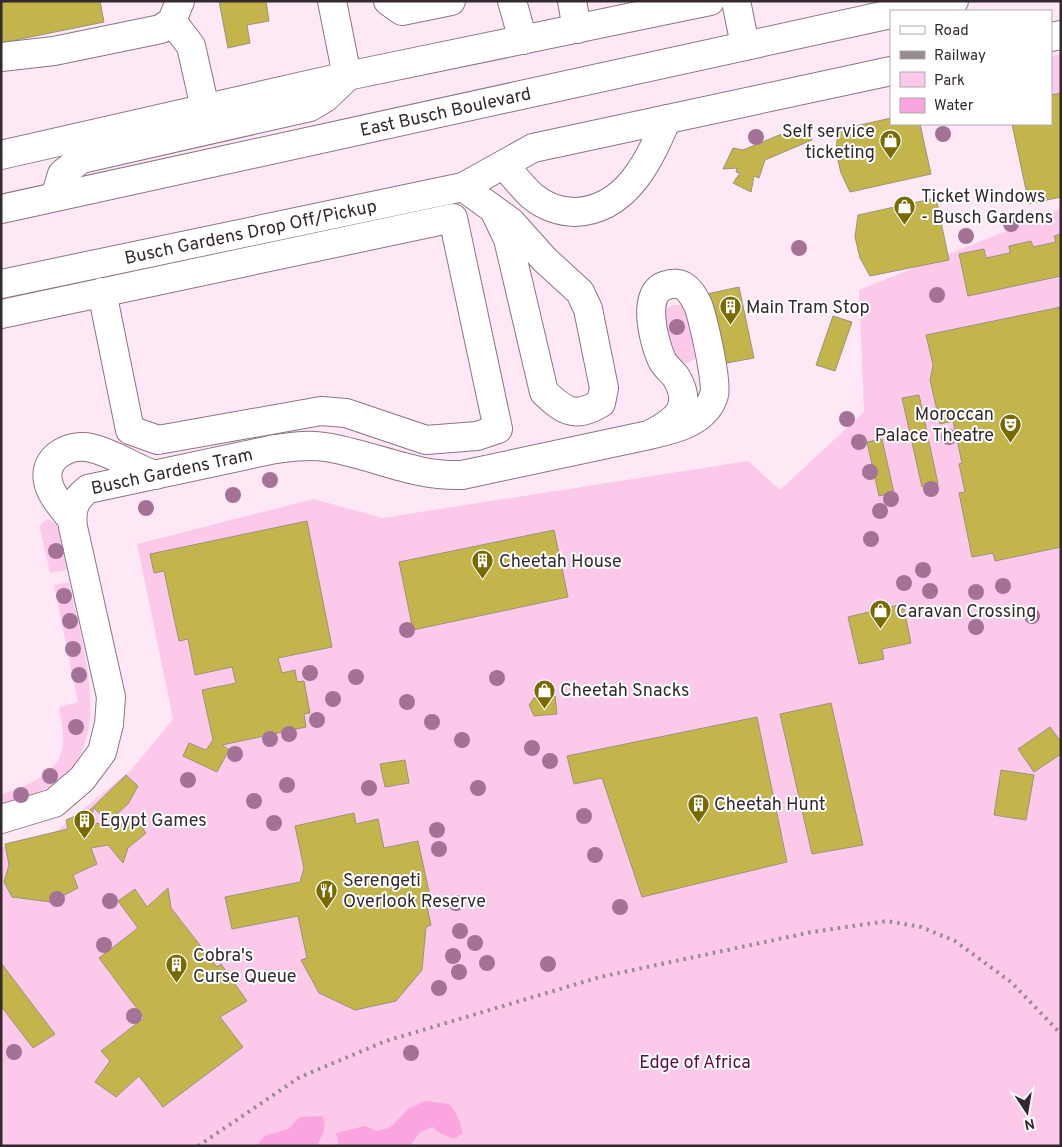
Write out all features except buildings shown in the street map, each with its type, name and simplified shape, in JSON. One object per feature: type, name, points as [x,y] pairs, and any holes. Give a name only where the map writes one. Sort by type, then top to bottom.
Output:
[{"type":"main road","points":[[332,1],[347,76]]},
{"type":"main road","points":[[388,1],[402,11],[435,2]]},
{"type":"main road","points":[[512,1],[523,40]]},
{"type":"main road","points":[[572,1],[577,29]]},
{"type":"main road","points":[[1,155],[347,76],[710,1]]},
{"type":"main road","points":[[736,1],[745,45]]},
{"type":"main road","points":[[911,10],[954,1]]},
{"type":"main road","points":[[1,57],[54,51],[161,29],[176,11],[191,46],[205,108]]},
{"type":"main road","name":"East Busch Boulevard","points":[[1,209],[890,14]]},
{"type":"main road","name":"Busch Gardens Drop Off/Pickup","points":[[1,284],[463,188],[533,148],[890,71]]},
{"type":"main road","points":[[55,197],[62,174],[81,159],[310,107],[325,98],[347,76]]},
{"type":"main road","points":[[504,165],[532,196],[548,206],[566,212],[585,211],[605,205],[619,196],[638,176],[654,148],[666,119]]},
{"type":"main road","points":[[463,188],[511,222],[545,260],[580,292],[588,309],[604,388],[601,403],[592,409],[575,413],[561,408],[544,392],[508,239],[494,210]]},
{"type":"main road","points":[[1,314],[102,292],[454,218],[498,429],[476,436],[426,440],[346,413],[321,410],[158,440],[130,430],[102,292]]},
{"type":"main road","name":"Busch Gardens Tram","points":[[1,818],[54,803],[82,779],[102,752],[109,724],[111,697],[72,520],[76,498],[88,489],[275,449],[313,446],[347,451],[417,472],[441,476],[462,475],[676,430],[695,420],[714,395],[714,380],[698,306],[692,294],[684,286],[674,284],[664,285],[656,290],[650,310],[660,357],[676,377],[684,402],[679,416],[649,435]]},
{"type":"main road","points":[[72,520],[48,482],[47,471],[52,459],[62,451],[76,448],[95,449],[137,469],[155,475]]},
{"type":"green space","points":[[1061,54],[1061,156],[1052,123],[1052,56]]},
{"type":"green space","name":"Edge of Africa","points":[[1061,209],[1061,1146],[1,1146],[1,847],[48,838],[131,770],[173,719],[137,544],[314,499],[382,518],[748,461],[780,490],[864,412],[859,290]]},
{"type":"green space","points":[[681,305],[687,310],[696,353],[695,359],[687,363],[673,362],[663,313],[667,308]]},
{"type":"green space","points":[[47,519],[57,524],[67,570],[50,573],[40,529],[41,524]]},
{"type":"green space","points":[[69,582],[88,674],[89,722],[85,743],[76,762],[69,771],[52,785],[22,799],[1,805],[1,794],[28,784],[54,766],[63,745],[59,707],[78,702],[54,585]]},
{"type":"water","points":[[425,1101],[449,1104],[456,1114],[463,1133],[454,1139],[438,1132],[433,1127],[420,1132],[410,1146],[339,1146],[336,1133],[365,1126],[377,1131],[385,1129],[392,1126],[408,1109]]},
{"type":"water","points":[[322,1116],[324,1128],[317,1146],[257,1146],[264,1136],[288,1129],[300,1117]]},
{"type":"railway","points":[[198,1146],[300,1077],[386,1041],[600,977],[812,932],[887,921],[921,927],[955,941],[1011,982],[1061,1034]]},
{"type":"place","name":"Self service ticketing","points":[[891,160]]},
{"type":"place","name":"Ticket Windows - Busch Gardens","points":[[905,225]]},
{"type":"place","name":"Main Tram Stop","points":[[730,326]]},
{"type":"place","name":"Moroccan Palace Theatre","points":[[1010,443]]},
{"type":"place","name":"Cheetah House","points":[[483,580]]},
{"type":"place","name":"Caravan Crossing","points":[[880,630]]},
{"type":"place","name":"Cheetah Snacks","points":[[544,709]]},
{"type":"place","name":"Cheetah Hunt","points":[[698,823]]},
{"type":"place","name":"Egypt Games","points":[[84,839]]},
{"type":"place","name":"Serengeti Overlook Reserve","points":[[327,909]]},
{"type":"place","name":"Cobra's Curse Queue","points":[[177,984]]}]
